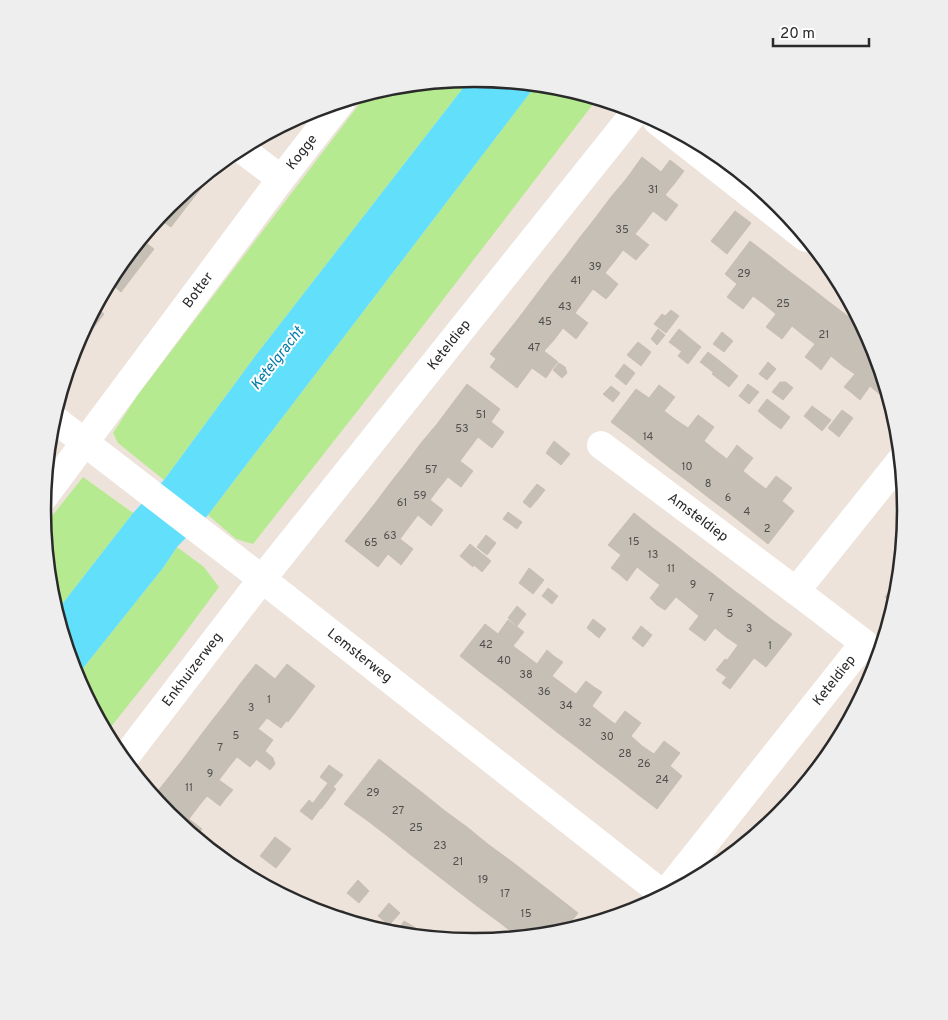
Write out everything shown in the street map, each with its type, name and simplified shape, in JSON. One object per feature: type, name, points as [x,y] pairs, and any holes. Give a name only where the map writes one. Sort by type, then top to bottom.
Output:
[{"type":"street","name":"Kogge","points":[[281,179],[334,112]]},
{"type":"street","name":"Keteldiep","points":[[262,579],[630,117]]},
{"type":"street","points":[[687,145],[778,216]]},
{"type":"street","points":[[247,153],[281,179]]},
{"type":"street","name":"Botter","points":[[52,486],[281,179]]},
{"type":"street","name":"Lemsterweg","points":[[60,424],[262,579],[658,890]]},
{"type":"street","name":"Amsteldiep","points":[[601,444],[796,591]]},
{"type":"street","points":[[796,591],[894,467]]},
{"type":"street","name":"Enkhuizerweg","points":[[129,754],[262,579]]},
{"type":"street","name":"Keteldiep","points":[[676,881],[872,648],[796,591]]},
{"type":"green space","points":[[464,87],[256,355],[164,480],[118,443],[113,433],[137,396],[360,104],[392,95]]},
{"type":"green space","points":[[531,91],[556,95],[593,105],[253,544],[236,539],[208,515]]},
{"type":"green space","points":[[83,477],[133,513],[62,604],[55,565],[51,517]]},
{"type":"green space","points":[[177,547],[204,567],[219,587],[173,649],[111,726],[82,669],[163,568]]},
{"type":"water","name":"Ketelgracht","points":[[464,87],[502,88],[531,91],[208,515],[177,547],[163,568],[82,669],[62,604],[133,513],[164,480],[256,355]]},
{"type":"building","points":[[642,157],[675,183],[665,195],[678,205],[672,213],[627,178]]},
{"type":"building","points":[[670,160],[684,171],[675,183],[661,172]]},
{"type":"building","points":[[627,178],[672,213],[666,221],[653,211],[644,223],[611,197]]},
{"type":"building","points":[[204,185],[187,206],[183,203]]},
{"type":"building","points":[[611,197],[644,223],[635,234],[649,245],[642,253],[596,217]]},
{"type":"building","points":[[183,203],[187,206],[171,227],[164,222]]},
{"type":"building","points":[[735,211],[751,223],[727,254],[711,241]]},
{"type":"building","points":[[596,217],[642,253],[636,260],[623,250],[614,262],[581,236]]},
{"type":"building","points":[[581,236],[614,262],[605,273],[618,284],[612,292],[566,256]]},
{"type":"building","points":[[750,241],[771,257],[735,303],[727,297],[737,284],[725,274]]},
{"type":"building","points":[[147,243],[154,249],[137,271],[130,265]]},
{"type":"building","points":[[566,256],[612,292],[606,299],[593,289],[584,301],[551,275]]},
{"type":"building","points":[[771,257],[790,272],[765,305],[753,296],[743,309],[735,303]]},
{"type":"building","points":[[130,265],[137,271],[121,292],[115,287]]},
{"type":"building","points":[[790,272],[810,287],[774,333],[766,327],[776,314],[765,305]]},
{"type":"building","points":[[551,275],[584,301],[575,313],[588,323],[582,331],[536,295]]},
{"type":"building","points":[[810,287],[829,302],[803,335],[792,326],[782,339],[774,333]]},
{"type":"building","points":[[536,295],[582,331],[576,339],[563,328],[554,340],[521,315]]},
{"type":"building","points":[[829,302],[849,317],[813,363],[805,357],[815,344],[803,335]]},
{"type":"building","points":[[671,310],[679,316],[666,333],[654,324],[662,314],[665,316]]},
{"type":"building","points":[[101,312],[104,314],[91,331]]},
{"type":"building","points":[[521,315],[554,340],[544,351],[558,362],[552,369],[506,334]]},
{"type":"building","points":[[849,317],[862,341],[843,366],[831,356],[821,370],[813,363]]},
{"type":"building","points":[[658,329],[665,335],[657,345],[651,339]]},
{"type":"building","points":[[679,329],[691,339],[681,351],[669,342]]},
{"type":"building","points":[[722,332],[733,341],[724,352],[713,344]]},
{"type":"building","points":[[506,334],[552,369],[546,378],[532,368],[523,380],[490,354]]},
{"type":"building","points":[[691,339],[701,347],[688,364],[678,356]]},
{"type":"building","points":[[862,341],[872,368],[852,393],[844,387],[855,374],[843,366]]},
{"type":"building","points":[[638,342],[651,352],[641,366],[627,355]]},
{"type":"building","points":[[708,352],[721,362],[713,372],[700,362]]},
{"type":"building","points":[[496,359],[523,380],[517,388],[490,367]]},
{"type":"building","points":[[721,362],[738,376],[729,387],[712,374]]},
{"type":"building","points":[[768,362],[776,369],[767,380],[759,374]]},
{"type":"building","points":[[559,363],[565,367],[567,373],[562,378],[553,370]]},
{"type":"building","points":[[624,364],[635,373],[626,385],[615,376]]},
{"type":"building","points":[[872,368],[880,395],[870,386],[860,400],[852,393]]},
{"type":"building","points":[[780,382],[786,382],[793,388],[783,400],[772,392]]},
{"type":"building","points":[[467,384],[500,409],[491,422],[504,432],[498,440],[452,404]]},
{"type":"building","points":[[748,384],[759,392],[749,404],[739,396]]},
{"type":"building","points":[[659,385],[667,391],[631,437],[611,422],[636,389],[649,398]]},
{"type":"building","points":[[611,386],[620,393],[613,402],[603,394]]},
{"type":"building","points":[[667,391],[675,397],[664,411],[676,420],[651,453],[631,437]]},
{"type":"building","points":[[767,399],[780,409],[770,421],[758,411]]},
{"type":"building","points":[[452,404],[498,440],[492,448],[478,437],[469,449],[437,424]]},
{"type":"building","points":[[812,406],[831,420],[822,431],[804,416]]},
{"type":"building","points":[[780,409],[790,417],[781,429],[770,421]]},
{"type":"building","points":[[842,410],[853,418],[839,437],[828,428]]},
{"type":"building","points":[[698,415],[706,421],[670,468],[651,453],[676,420],[688,428]]},
{"type":"building","points":[[706,421],[714,427],[704,441],[715,450],[690,483],[670,468]]},
{"type":"building","points":[[437,424],[469,449],[460,461],[473,471],[467,479],[421,443]]},
{"type":"building","points":[[554,441],[570,454],[561,465],[546,453]]},
{"type":"building","points":[[421,443],[467,479],[461,487],[448,477],[439,488],[406,463]]},
{"type":"building","points":[[737,445],[745,452],[709,498],[690,483],[715,450],[727,459]]},
{"type":"building","points":[[745,452],[753,458],[743,471],[754,480],[729,513],[709,498]]},
{"type":"building","points":[[406,463],[439,488],[430,500],[443,510],[437,518],[391,482]]},
{"type":"building","points":[[776,476],[784,482],[748,528],[729,513],[754,480],[766,489]]},
{"type":"building","points":[[391,482],[437,518],[431,526],[418,515],[409,527],[376,502]]},
{"type":"building","points":[[784,482],[792,488],[782,501],[794,511],[768,544],[748,528]]},
{"type":"building","points":[[537,484],[545,490],[537,500],[529,494]]},
{"type":"building","points":[[529,494],[537,500],[530,508],[523,502]]},
{"type":"building","points":[[376,502],[409,527],[400,539],[413,549],[407,557],[361,521]]},
{"type":"building","points":[[508,512],[522,522],[517,529],[503,519]]},
{"type":"building","points":[[634,513],[654,529],[619,574],[611,568],[621,555],[608,545]]},
{"type":"building","points":[[361,521],[407,557],[401,565],[388,554],[378,567],[345,541]]},
{"type":"building","points":[[654,529],[674,544],[648,576],[637,567],[627,581],[619,574]]},
{"type":"building","points":[[486,535],[496,543],[487,555],[477,547]]},
{"type":"building","points":[[470,544],[491,561],[482,572],[460,556]]},
{"type":"building","points":[[674,544],[693,559],[657,605],[650,598],[660,585],[648,576]]},
{"type":"building","points":[[693,559],[713,574],[687,606],[676,597],[665,610],[657,605]]},
{"type":"building","points":[[529,568],[544,580],[533,594],[519,583]]},
{"type":"building","points":[[713,574],[732,589],[697,635],[689,629],[699,616],[687,606]]},
{"type":"building","points":[[548,588],[558,596],[552,604],[542,596]]},
{"type":"building","points":[[732,589],[752,604],[726,637],[715,628],[705,641],[697,635]]},
{"type":"building","points":[[752,604],[771,619],[736,665],[728,659],[738,645],[726,637]]},
{"type":"building","points":[[517,606],[526,614],[517,626],[508,618]]},
{"type":"building","points":[[593,619],[606,629],[599,638],[587,628]]},
{"type":"building","points":[[771,619],[792,634],[766,667],[754,658],[744,671],[736,665]]},
{"type":"building","points":[[508,620],[516,626],[480,672],[460,656],[485,624],[498,634]]},
{"type":"building","points":[[516,626],[524,632],[513,646],[525,655],[500,687],[480,672]]},
{"type":"building","points":[[641,626],[652,635],[643,647],[632,638]]},
{"type":"building","points":[[547,650],[555,657],[519,702],[500,687],[525,655],[537,664]]},
{"type":"building","points":[[555,657],[563,662],[552,676],[564,685],[539,718],[519,702]]},
{"type":"building","points":[[725,659],[736,665],[726,677],[716,670]]},
{"type":"building","points":[[256,664],[275,679],[287,664],[315,686],[288,722],[240,684]]},
{"type":"building","points":[[736,665],[744,671],[730,689],[722,683]]},
{"type":"building","points":[[586,681],[594,687],[558,733],[539,718],[564,685],[576,694]]},
{"type":"building","points":[[240,684],[287,720],[281,728],[267,718],[258,729],[225,704]]},
{"type":"building","points":[[594,687],[602,692],[592,706],[603,715],[578,748],[558,733]]},
{"type":"building","points":[[225,704],[273,740],[265,751],[273,758],[275,764],[270,770],[210,723]]},
{"type":"building","points":[[625,711],[633,717],[597,763],[578,748],[603,715],[615,724]]},
{"type":"building","points":[[633,717],[641,723],[631,736],[642,746],[617,778],[597,763]]},
{"type":"building","points":[[210,723],[257,759],[250,767],[237,757],[228,768],[195,743]]},
{"type":"building","points":[[664,741],[672,747],[636,793],[617,778],[642,746],[654,754]]},
{"type":"building","points":[[195,743],[228,768],[219,780],[233,790],[226,798],[180,763]]},
{"type":"building","points":[[672,747],[680,753],[670,766],[682,776],[657,809],[636,793]]},
{"type":"building","points":[[379,759],[402,777],[368,821],[344,804]]},
{"type":"building","points":[[180,763],[226,798],[220,806],[207,796],[198,807],[165,782]]},
{"type":"building","points":[[329,765],[343,775],[333,787],[320,777]]},
{"type":"building","points":[[402,777],[424,794],[390,838],[368,821]]},
{"type":"building","points":[[165,782],[198,807],[189,819],[202,829],[200,832],[175,809],[158,791]]},
{"type":"building","points":[[328,783],[336,789],[321,809],[313,803]]},
{"type":"building","points":[[424,794],[445,811],[411,855],[390,838]]},
{"type":"building","points":[[309,800],[320,809],[312,820],[300,811]]},
{"type":"building","points":[[445,811],[467,827],[433,872],[411,855]]},
{"type":"building","points":[[467,827],[489,845],[455,889],[433,872]]},
{"type":"building","points":[[275,837],[291,849],[276,868],[260,856]]},
{"type":"building","points":[[489,845],[511,861],[477,906],[455,889]]},
{"type":"building","points":[[511,861],[533,878],[499,922],[477,906]]},
{"type":"building","points":[[533,878],[555,895],[528,929],[510,931],[499,922]]},
{"type":"building","points":[[358,880],[369,891],[359,903],[347,893]]},
{"type":"building","points":[[555,895],[578,913],[572,921],[528,929]]},
{"type":"building","points":[[389,903],[400,913],[390,924],[378,916]]},
{"type":"building","points":[[404,921],[417,929],[401,926]]}]
